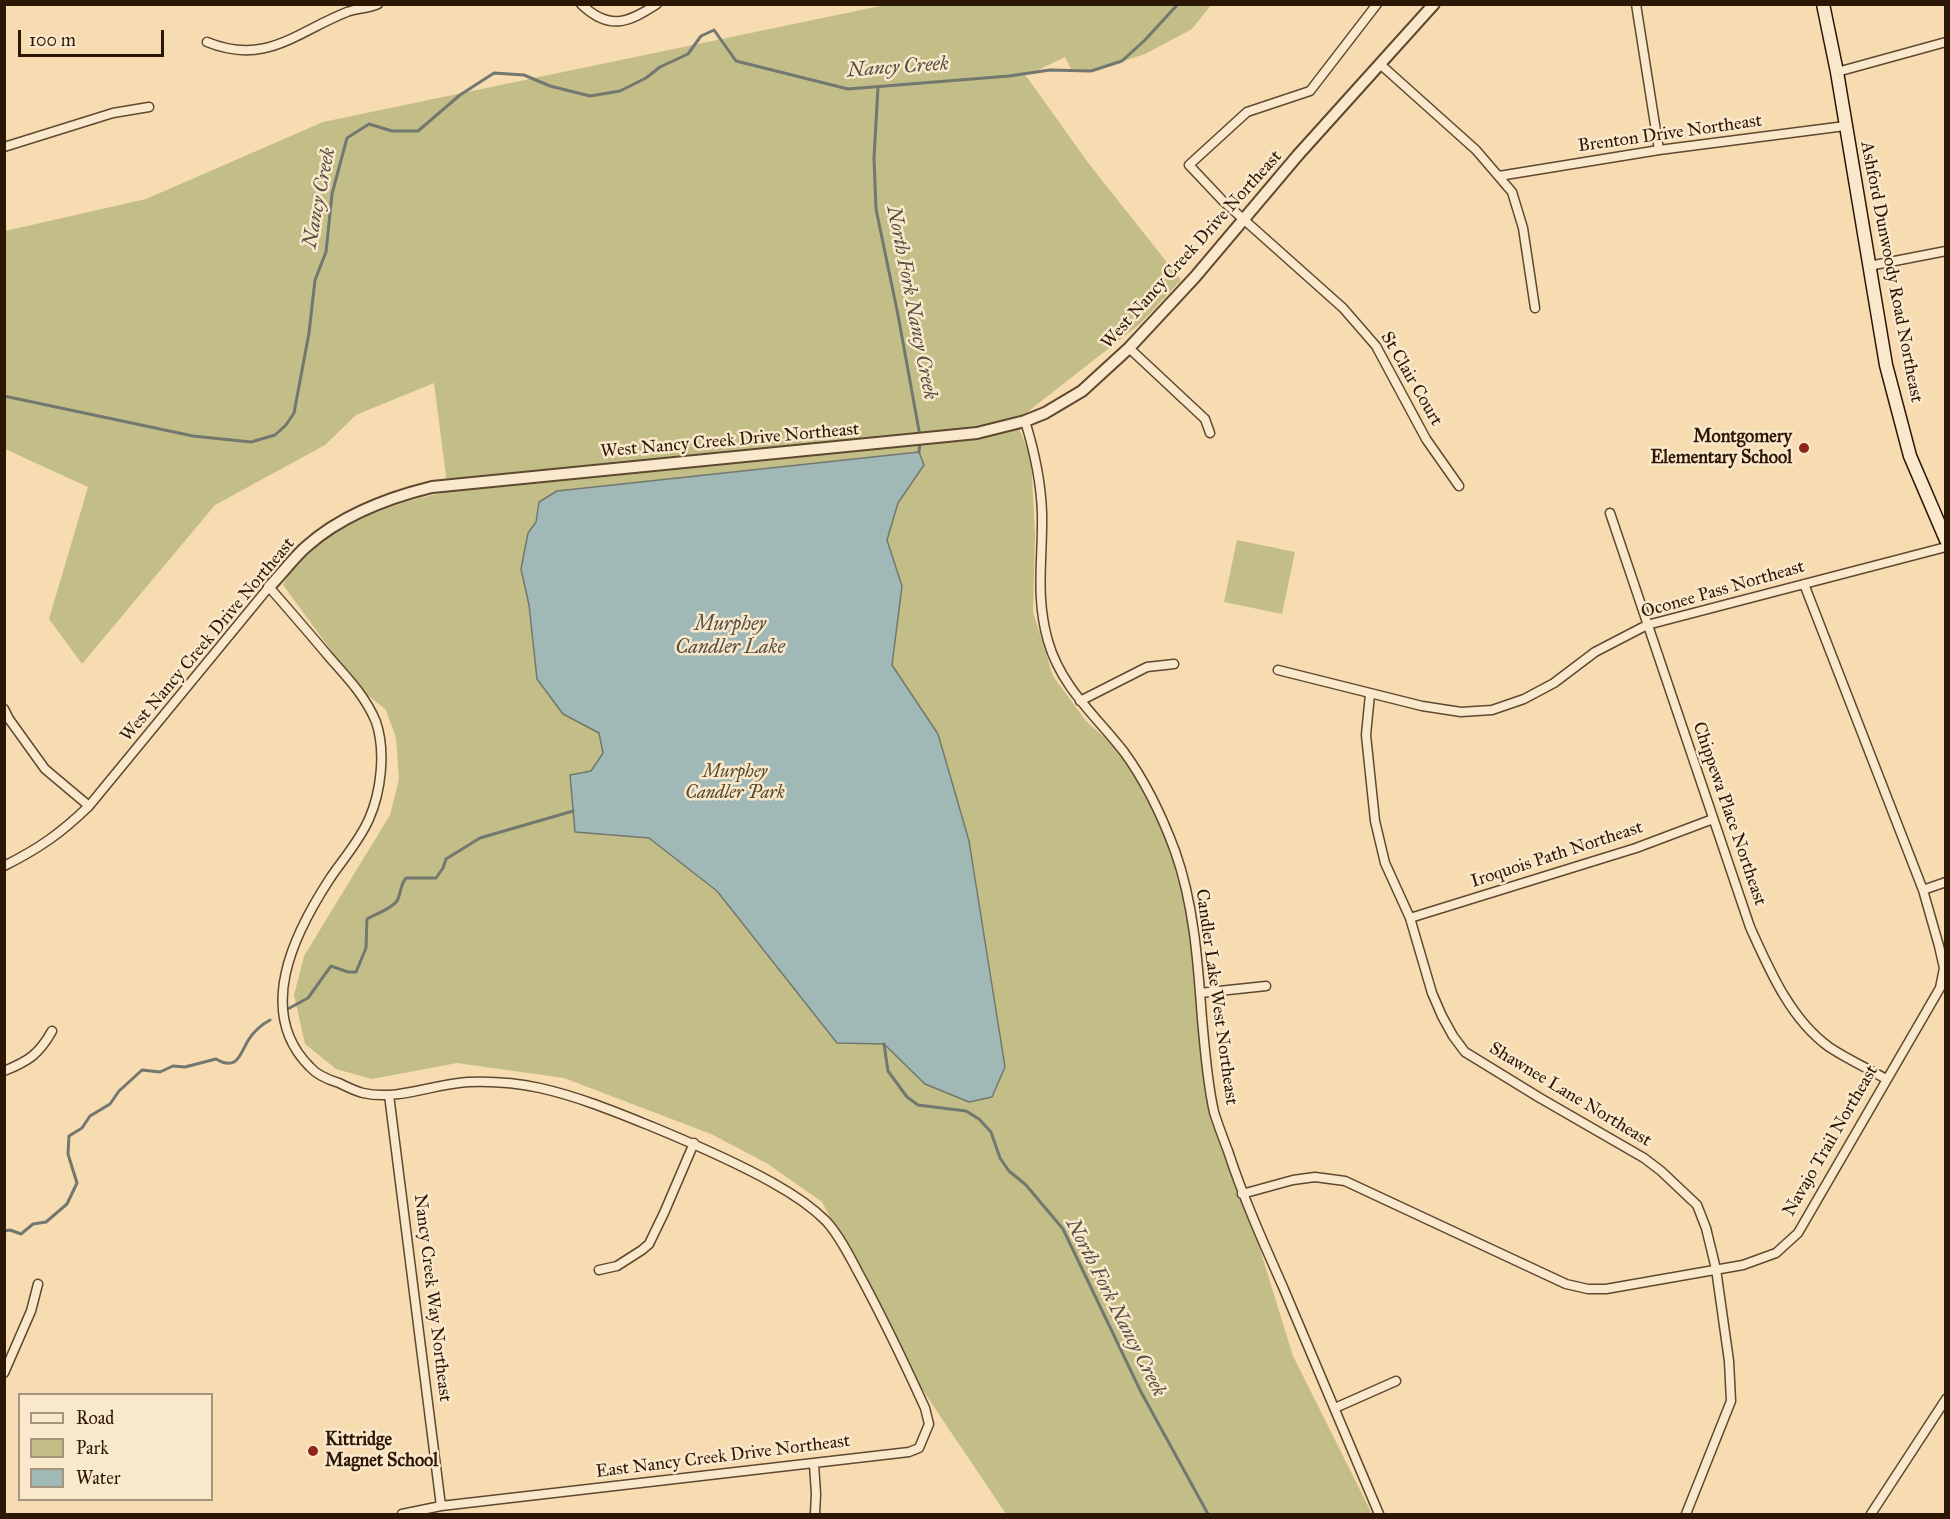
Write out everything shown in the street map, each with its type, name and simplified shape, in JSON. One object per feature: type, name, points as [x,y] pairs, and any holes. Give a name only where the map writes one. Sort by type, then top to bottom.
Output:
[{"type":"main road","name":"Ashford Dunwoody Road Northeast","points":[[1823,4],[1837,72],[1887,365],[1910,456],[1946,540]]},
{"type":"street","points":[[207,42],[232,49],[255,51],[293,39],[348,12],[378,4]]},
{"type":"street","points":[[580,4],[597,18],[615,23],[635,18],[657,4]]},
{"type":"street","name":"St Clair Court","points":[[1377,4],[1310,91],[1247,112],[1189,165],[1244,221],[1343,308],[1376,346],[1426,439],[1459,486]]},
{"type":"street","name":"West Nancy Creek Drive Northeast","points":[[4,866],[37,849],[66,828],[89,806],[269,587],[306,547],[351,516],[396,497],[432,487],[977,433],[1025,421],[1060,405],[1082,391],[1129,348],[1195,277],[1298,155],[1434,4]]},
{"type":"street","points":[[1636,4],[1659,150]]},
{"type":"street","points":[[1837,72],[1946,42]]},
{"type":"street","points":[[1380,64],[1476,150],[1512,192],[1522,228],[1534,308]]},
{"type":"street","points":[[4,147],[113,113],[149,107]]},
{"type":"street","name":"Brenton Drive Northeast","points":[[1499,176],[1659,150],[1845,126]]},
{"type":"street","points":[[1869,266],[1946,251]]},
{"type":"street","points":[[1129,348],[1205,419],[1210,433]]},
{"type":"street","name":"Candler Lake West Northeast","points":[[1025,421],[1040,488],[1041,612],[1053,656],[1080,701],[1125,753],[1140,775],[1163,821],[1186,887],[1200,993],[1207,1071],[1214,1112],[1242,1194],[1335,1408],[1378,1515]]},
{"type":"street","name":"Chippewa Place Northeast","points":[[1610,513],[1750,927],[1763,955],[1794,1010],[1812,1031],[1829,1046],[1886,1079]]},
{"type":"street","name":"Oconee Pass Northeast","points":[[1278,670],[1422,706],[1461,712],[1492,710],[1524,699],[1554,683],[1595,652],[1647,625],[1946,547]]},
{"type":"street","name":"Navajo Trail Northeast","points":[[1242,1194],[1293,1180],[1315,1177],[1345,1181],[1566,1284],[1588,1289],[1606,1289],[1743,1265],[1776,1252],[1797,1233],[1940,988],[1944,968],[1923,890],[1804,584]]},
{"type":"street","points":[[269,587],[368,704],[380,740],[376,798],[369,819],[319,897],[294,946],[284,981],[281,1009],[289,1034],[300,1055],[312,1070],[361,1093],[389,1095],[465,1082],[504,1082],[537,1087],[581,1098],[694,1143],[649,1244],[617,1266],[599,1270]]},
{"type":"street","points":[[1080,701],[1147,667],[1174,664]]},
{"type":"street","name":"Shawnee Lane Northeast","points":[[1370,694],[1366,735],[1375,821],[1385,862],[1410,918],[1435,1000],[1453,1036],[1465,1052],[1539,1098],[1644,1158],[1697,1205],[1706,1228],[1716,1269],[1730,1360],[1731,1401],[1686,1515]]},
{"type":"street","points":[[4,709],[45,769],[89,806]]},
{"type":"street","name":"Iroquois Path Northeast","points":[[1410,918],[1636,848],[1713,819]]},
{"type":"street","points":[[1923,890],[1946,882]]},
{"type":"street","points":[[1200,993],[1266,986]]},
{"type":"street","points":[[4,1071],[36,1055],[52,1031]]},
{"type":"street","name":"Nancy Creek Way Northeast","points":[[389,1095],[441,1506]]},
{"type":"street","name":"East Nancy Creek Drive Northeast","points":[[402,1515],[441,1506],[814,1464],[909,1452],[919,1448],[929,1424],[925,1408],[876,1305],[847,1252],[827,1222],[794,1195],[740,1164],[694,1143]]},
{"type":"street","points":[[4,1373],[31,1311],[38,1284]]},
{"type":"street","points":[[1335,1408],[1396,1382]]},
{"type":"street","points":[[1871,1515],[1946,1399]]},
{"type":"street","points":[[814,1464],[815,1515]]},
{"type":"green space","name":"Murphey Candler Park","points":[[885,5],[1211,5],[1192,29],[1145,54],[1090,72],[1072,71],[1065,57],[1038,70],[1024,73],[1089,164],[1181,280],[1141,323],[1016,421],[1031,458],[1035,535],[1033,612],[1053,676],[1086,721],[1135,765],[1173,848],[1185,902],[1202,1037],[1226,1139],[1293,1356],[1372,1514],[1006,1514],[920,1386],[822,1202],[768,1164],[711,1134],[564,1078],[457,1063],[372,1079],[336,1069],[305,1044],[294,995],[304,956],[390,815],[399,779],[396,738],[386,710],[358,687],[283,585],[296,566],[333,534],[355,522],[402,503],[448,492],[434,383],[356,415],[325,445],[215,505],[82,664],[49,619],[88,487],[5,449],[5,231],[146,199],[323,122]]},
{"type":"green space","points":[[1237,540],[1295,552],[1282,614],[1224,602]]},
{"type":"water","name":"Murphey Candler Lake","points":[[919,452],[924,465],[898,503],[887,540],[902,586],[892,665],[938,734],[969,841],[1005,1067],[992,1097],[969,1102],[925,1084],[884,1044],[837,1043],[717,891],[649,838],[575,832],[570,775],[591,771],[603,753],[599,733],[563,714],[537,679],[529,605],[521,569],[528,533],[536,522],[539,502],[557,491]]},
{"type":"waterway","name":"Nancy Creek","points":[[4,396],[193,436],[251,442],[275,435],[294,413],[309,333],[315,280],[326,252],[332,194],[347,138],[369,124],[392,131],[418,131],[460,95],[494,73],[524,75],[550,86],[590,96],[620,91],[646,78],[660,67],[688,54],[701,36],[714,30],[736,61],[848,89],[1009,76],[1050,70],[1091,71],[1122,61],[1178,4]]},
{"type":"waterway","name":"North Fork Nancy Creek","points":[[878,87],[874,158],[876,209],[920,436]]},
{"type":"waterway","name":"North Fork Nancy Creek","points":[[919,452],[920,443]]},
{"type":"waterway","points":[[286,1010],[308,998],[331,966],[348,972],[356,972],[366,948],[367,919],[397,901],[406,878],[436,878],[446,859],[480,838],[573,811]]},
{"type":"waterway","points":[[4,1231],[10,1230],[21,1234],[33,1224],[46,1222],[67,1204],[77,1183],[68,1154],[69,1136],[82,1128],[90,1116],[110,1104],[119,1091],[142,1070],[160,1072],[173,1066],[185,1067],[216,1059],[223,1062],[234,1062],[254,1033],[270,1020]]},
{"type":"waterway","name":"North Fork Nancy Creek","points":[[884,1044],[888,1071],[907,1097],[918,1105],[966,1111],[979,1119],[991,1132],[1000,1158],[1009,1171],[1026,1185],[1063,1229],[1141,1392],[1208,1514]]},
{"type":"place","name":"Montgomery Elementary School","points":[[1804,448]]},
{"type":"place","name":"Kittridge Magnet School","points":[[313,1451]]}]
